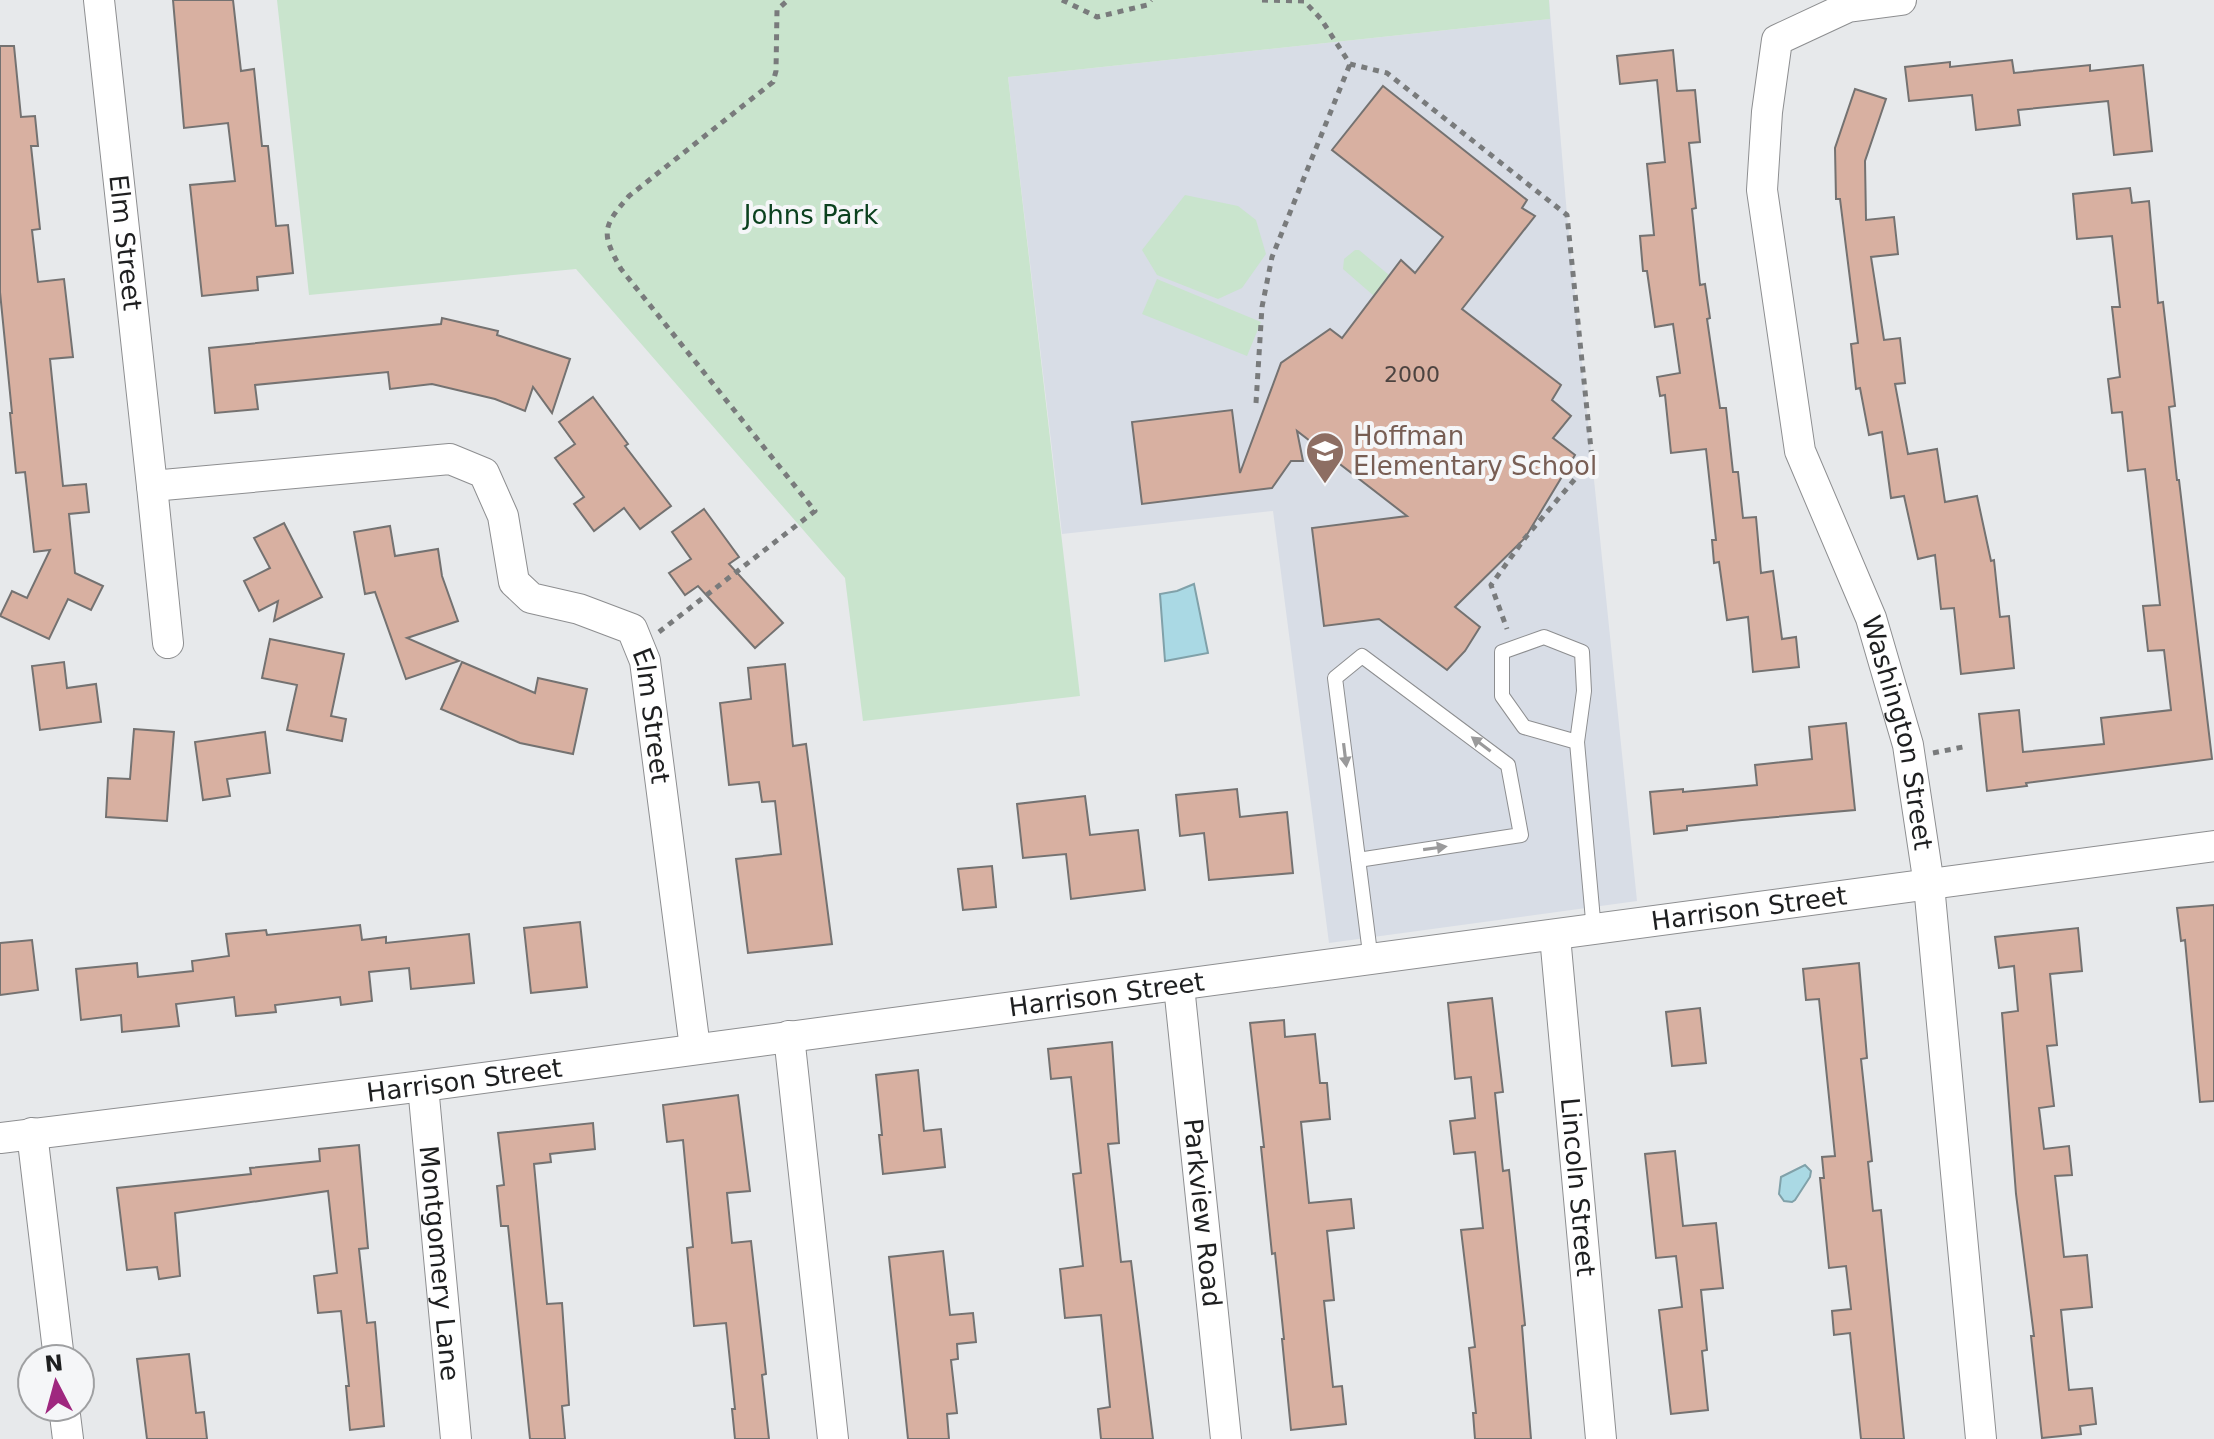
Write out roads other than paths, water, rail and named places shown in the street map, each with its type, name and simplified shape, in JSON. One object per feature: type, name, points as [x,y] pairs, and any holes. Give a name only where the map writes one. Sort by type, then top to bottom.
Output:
[{"type":"street","name":"Elm Street","points":[[99,0],[168,643]]},
{"type":"street","name":"Washington Street","points":[[1901,0],[1848,7],[1777,40],[1767,112],[1762,190],[1800,451],[1871,618],[1908,745],[1929,885],[1981,1439]]},
{"type":"street","name":"Elm Street","points":[[152,486],[450,459],[484,473],[503,516],[514,582],[531,598],[579,609],[632,629],[645,661],[695,1048]]},
{"type":"street","name":"Harrison Street","points":[[0,1138],[423,1086],[1371,961],[2214,846]]},
{"type":"street","name":"Lincoln Street","points":[[1555,936],[1601,1439]]},
{"type":"street","name":"Parkview Road","points":[[1179,986],[1226,1439]]},
{"type":"street","points":[[789,1036],[833,1439]]},
{"type":"street","name":"Montgomery Lane","points":[[423,1086],[456,1439]]},
{"type":"street","points":[[32,1133],[57,1343]]},
{"type":"lane","points":[[1577,742],[1524,727],[1502,696],[1502,652],[1544,637],[1582,652],[1584,691],[1577,742],[1594,931]]},
{"type":"lane","points":[[1358,860],[1521,835],[1508,765],[1362,656],[1335,678],[1358,860],[1371,961]]},
{"type":"water","points":[[1194,584],[1208,653],[1165,661],[1160,594]]},
{"type":"water","points":[[1805,1165],[1811,1171],[1810,1177],[1795,1200],[1784,1201],[1779,1194],[1781,1177]]},
{"type":"place","name":"Hoffman Elementary School","points":[[1325,485]]},
{"type":"park label","name":"Johns Park","points":[[811,215]]}]
